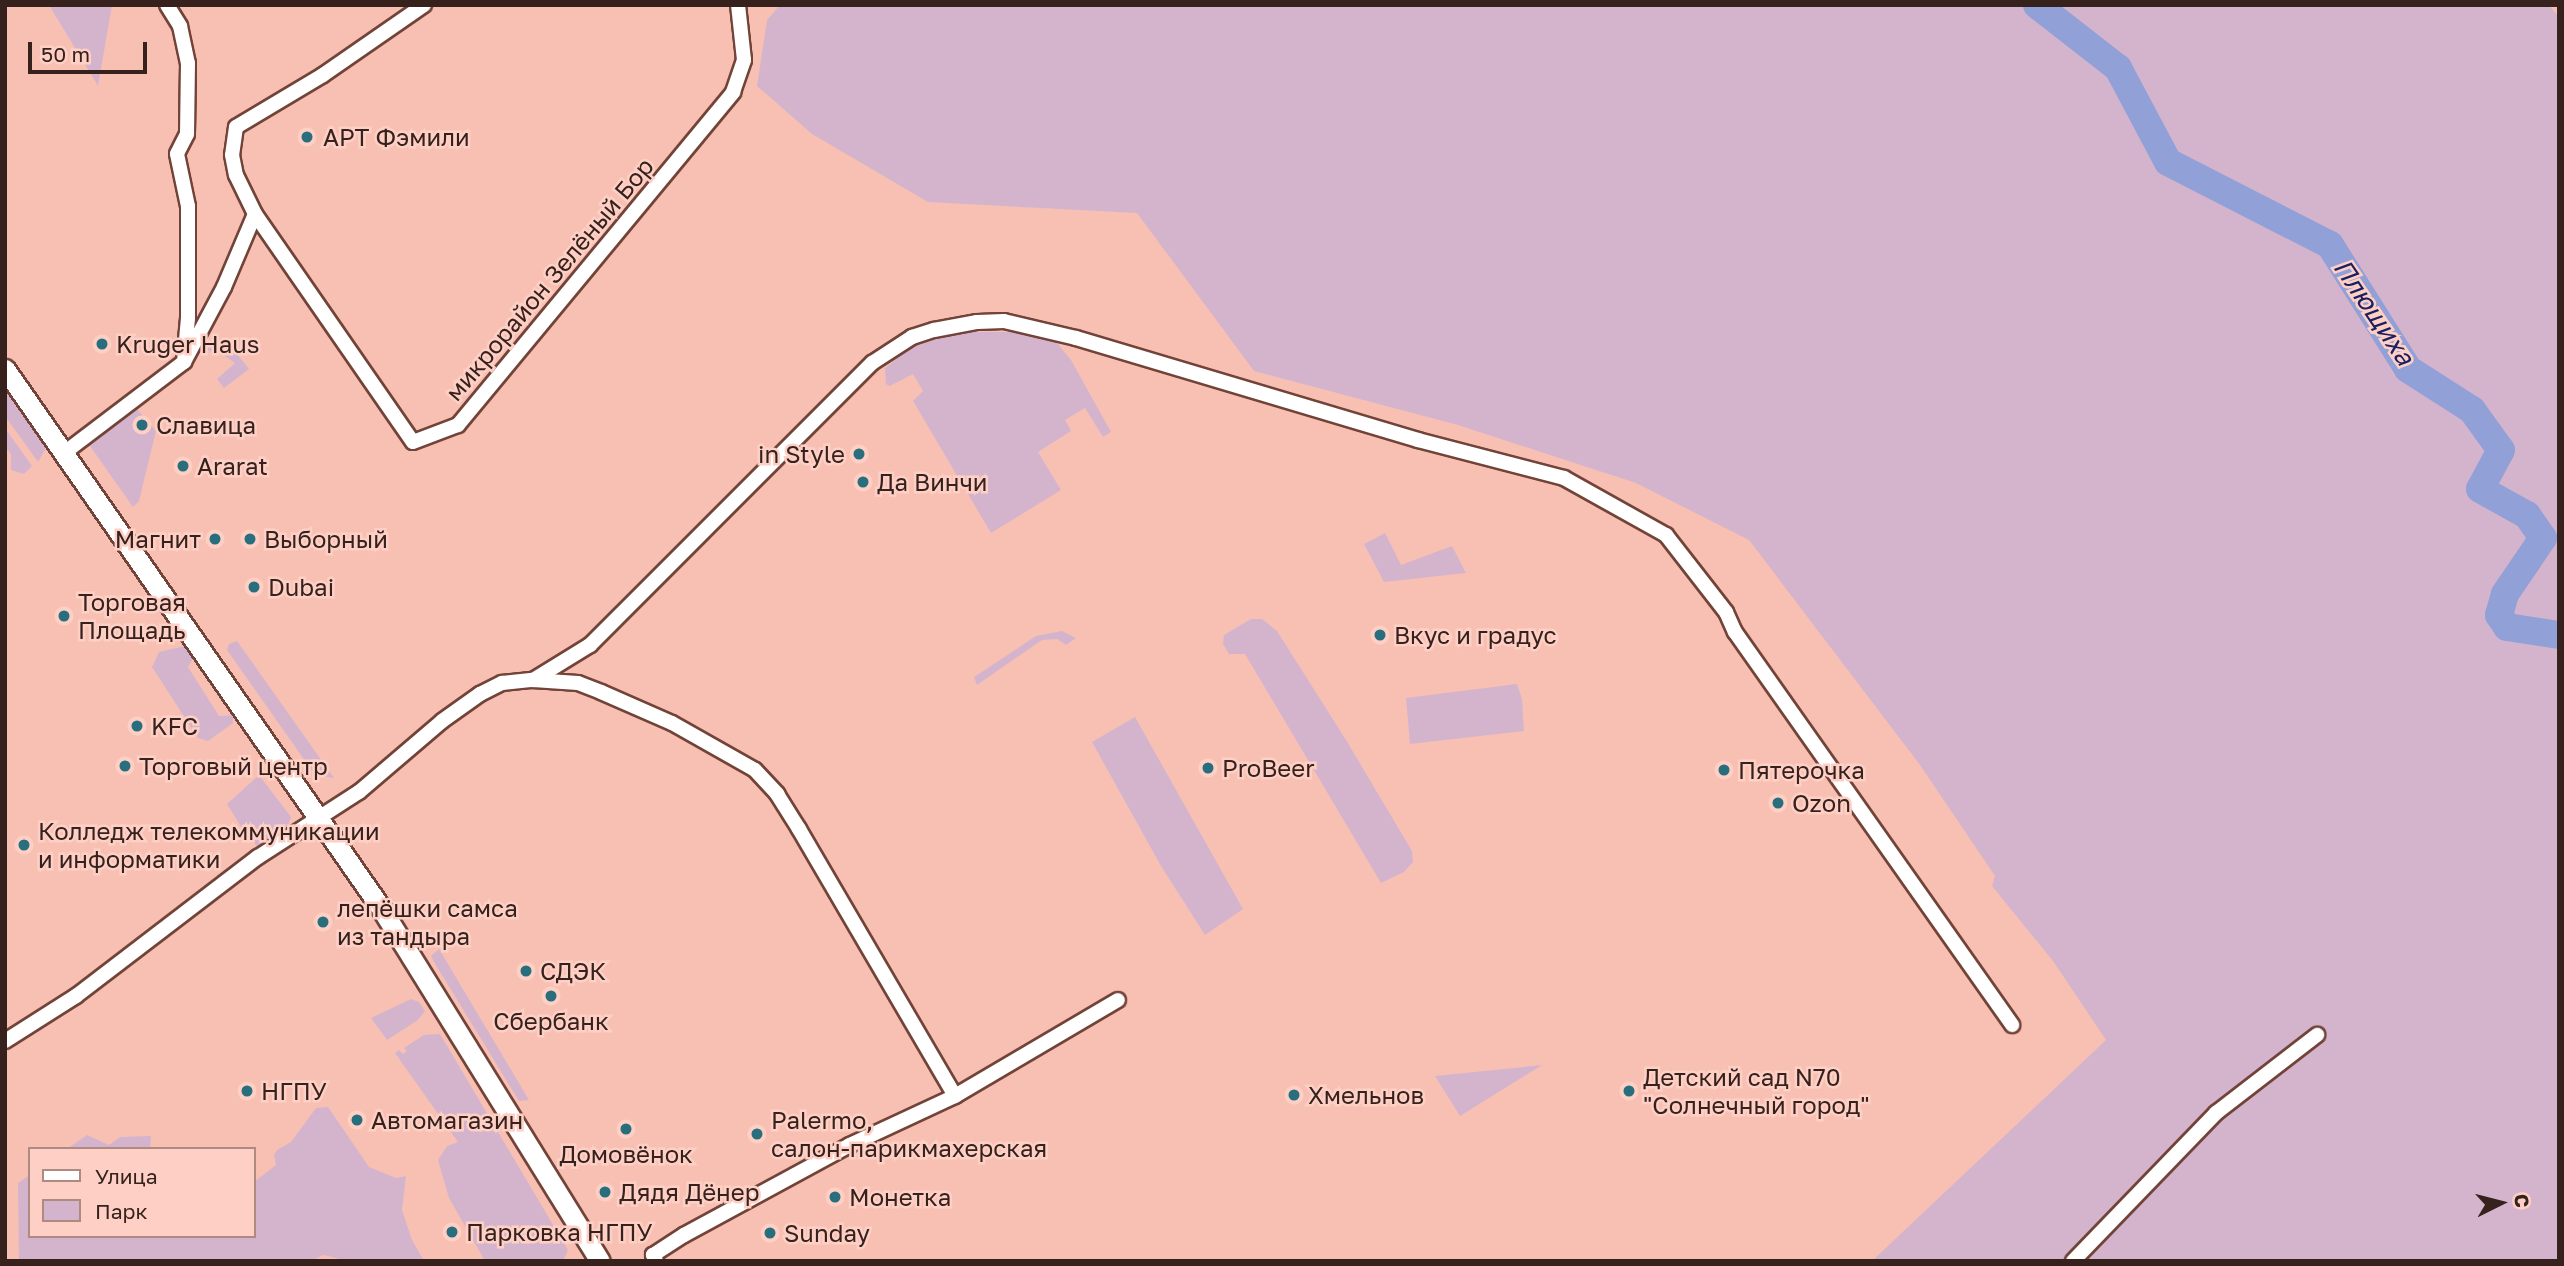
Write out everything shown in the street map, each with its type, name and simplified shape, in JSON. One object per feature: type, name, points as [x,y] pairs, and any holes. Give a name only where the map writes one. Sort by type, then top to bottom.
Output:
[{"type":"main road","points":[[5,369],[319,819],[433,988],[600,1261]]},
{"type":"street","points":[[167,5],[180,26],[188,63],[187,134],[177,153],[188,205],[188,318],[184,362]]},
{"type":"street","name":"микрорайон Зелёный Бор","points":[[424,5],[323,75],[236,127],[232,155],[236,175],[255,214],[413,442],[458,425],[733,92],[744,60],[737,5]]},
{"type":"street","points":[[64,453],[184,362],[224,287],[255,214]]},
{"type":"street","points":[[533,680],[590,645],[872,363],[912,337],[977,322],[1004,321],[1076,338],[1406,437],[1564,478],[1666,535],[1726,612],[1735,632],[2012,1025]]},
{"type":"street","points":[[5,1041],[76,996],[258,857],[359,792],[442,721],[480,694],[502,683],[533,680],[578,683],[601,692],[672,723],[755,770],[776,794],[799,829],[955,1096]]},
{"type":"street","points":[[656,1261],[653,1255],[732,1208],[850,1145],[955,1096],[1118,1000]]},
{"type":"street","points":[[2073,1261],[2216,1113],[2317,1035]]},
{"type":"green space","points":[[49,5],[112,5],[98,86]]},
{"type":"green space","points":[[780,5],[2549,5],[2559,17],[2559,1261],[1872,1261],[2106,1040],[2053,961],[1992,886],[1995,876],[1920,765],[1749,540],[1636,483],[1458,425],[1254,371],[1137,213],[928,202],[812,134],[757,86],[767,20]]},
{"type":"green space","points":[[970,332],[1015,332],[1057,343],[1071,360],[1111,432],[1103,437],[1085,408],[1065,420],[1071,431],[1038,452],[1061,490],[991,533],[913,401],[923,391],[913,374],[890,386],[886,384],[885,368],[908,350],[936,338]]},
{"type":"green space","points":[[201,340],[234,350],[249,369],[224,388],[217,379],[235,363],[222,354],[199,348]]},
{"type":"green space","points":[[5,388],[46,448],[38,462],[5,416]]},
{"type":"green space","points":[[137,409],[156,431],[139,501],[133,507],[90,446],[90,441],[130,410]]},
{"type":"green space","points":[[5,428],[32,466],[24,474],[11,470],[11,454],[5,446]]},
{"type":"green space","points":[[1385,533],[1401,565],[1452,546],[1466,573],[1384,582],[1364,544]]},
{"type":"green space","points":[[1251,619],[1262,619],[1277,631],[1346,740],[1412,851],[1413,862],[1404,872],[1381,883],[1245,654],[1229,654],[1223,644],[1224,635]]},
{"type":"green space","points":[[1062,631],[1076,638],[1066,645],[1057,639],[1042,640],[977,685],[974,677],[1036,636]]},
{"type":"green space","points":[[237,641],[334,778],[315,775],[227,650],[229,644]]},
{"type":"green space","points":[[185,646],[193,659],[188,667],[219,716],[233,715],[233,723],[208,741],[198,738],[152,667],[159,652]]},
{"type":"green space","points":[[1517,684],[1522,699],[1524,731],[1410,744],[1406,698]]},
{"type":"green space","points":[[1135,717],[1243,909],[1205,935],[1161,866],[1092,742]]},
{"type":"green space","points":[[259,775],[291,817],[284,836],[260,849],[246,835],[227,804]]},
{"type":"green space","points":[[439,949],[529,1100],[519,1101],[434,962],[431,956]]},
{"type":"green space","points":[[411,999],[419,1002],[425,1011],[418,1020],[387,1040],[371,1018]]},
{"type":"green space","points":[[440,1034],[568,1250],[563,1261],[485,1261],[449,1198],[438,1160],[447,1146],[458,1142],[395,1053],[399,1050],[403,1054],[407,1051],[404,1048],[424,1035]]},
{"type":"green space","points":[[1542,1065],[1460,1116],[1435,1076]]},
{"type":"green space","points":[[328,1107],[369,1167],[396,1178],[406,1176],[402,1210],[412,1240],[424,1261],[347,1261],[324,1255],[310,1261],[19,1261],[18,1183],[28,1176],[28,1238],[256,1238],[256,1180],[276,1165],[274,1155],[277,1150],[291,1142],[316,1108]]},
{"type":"green space","points":[[87,1135],[109,1145],[120,1137],[151,1136],[150,1147],[70,1147]]},
{"type":"waterway","name":"Плющиха","points":[[2037,5],[2118,68],[2168,162],[2330,245],[2408,369],[2472,410],[2501,450],[2480,489],[2527,515],[2543,538],[2505,594],[2499,615],[2507,627],[2559,635]]},
{"type":"place","name":"АРТ Фэмили","points":[[307,137]]},
{"type":"place","name":"Kruger Haus","points":[[102,344]]},
{"type":"place","name":"Славица","points":[[142,425]]},
{"type":"place","name":"in Style","points":[[859,454]]},
{"type":"place","name":"Ararat","points":[[183,466]]},
{"type":"place","name":"Да Винчи","points":[[863,482]]},
{"type":"place","name":"Магнит","points":[[215,539]]},
{"type":"place","name":"Выборный","points":[[250,539]]},
{"type":"place","name":"Dubai","points":[[254,587]]},
{"type":"place","name":"Торговая Площадь","points":[[64,616]]},
{"type":"place","name":"Вкус и градус","points":[[1380,635]]},
{"type":"place","name":"KFC","points":[[137,726]]},
{"type":"place","name":"Торговый центр","points":[[125,766]]},
{"type":"place","name":"ProBeer","points":[[1208,768]]},
{"type":"place","name":"Пятерочка","points":[[1724,770]]},
{"type":"place","name":"Ozon","points":[[1778,803]]},
{"type":"place","name":"Колледж телекоммуникации и информатики","points":[[24,845]]},
{"type":"place","name":"лепёшки самса из тандыра","points":[[323,922]]},
{"type":"place","name":"СДЭК","points":[[526,971]]},
{"type":"place","name":"Сбербанк","points":[[551,996]]},
{"type":"place","name":"НГПУ","points":[[247,1091]]},
{"type":"place","name":"Детский сад N70 \"Солнечный город\"","points":[[1629,1091]]},
{"type":"place","name":"Хмельнов","points":[[1294,1095]]},
{"type":"place","name":"Автомагазин","points":[[357,1120]]},
{"type":"place","name":"Домовёнок","points":[[626,1129]]},
{"type":"place","name":"Palermo, салон-парикмахерская","points":[[757,1134]]},
{"type":"place","name":"Дядя Дёнер","points":[[605,1192]]},
{"type":"place","name":"Монетка","points":[[835,1197]]},
{"type":"place","name":"Парковка НГПУ","points":[[452,1232]]},
{"type":"place","name":"Sunday","points":[[770,1233]]}]
